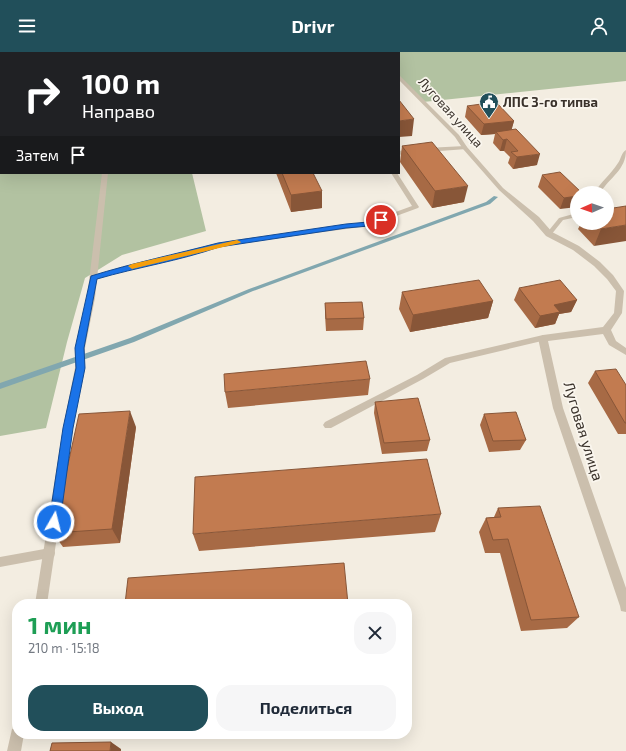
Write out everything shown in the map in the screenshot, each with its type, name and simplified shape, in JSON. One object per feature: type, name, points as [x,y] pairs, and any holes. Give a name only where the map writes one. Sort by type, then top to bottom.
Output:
[{"type":"street","name":"Луговая улица","points":[[400,78],[457,136],[465,148],[501,189],[536,220],[549,234],[576,248],[597,264],[610,277],[620,291],[620,304],[618,313],[606,330]]},
{"type":"street","points":[[42,599],[68,428],[80,368],[80,348],[94,278],[105,174]]},
{"type":"street","points":[[543,338],[606,330],[612,343],[626,352]]},
{"type":"street","name":"Луговая улица","points":[[543,338],[558,408],[626,606]]},
{"type":"street","points":[[14,751],[16,739]]},
{"type":"lane","points":[[400,153],[417,150],[465,148]]},
{"type":"lane","points":[[601,186],[621,164],[626,152]]},
{"type":"lane","points":[[94,278],[131,266],[229,243],[369,224],[416,208],[395,174]]},
{"type":"lane","points":[[549,234],[561,219],[570,217]]},
{"type":"lane","points":[[328,425],[420,377],[448,360],[543,338]]},
{"type":"lane","points":[[0,562],[50,553]]},
{"type":"green space","points":[[400,52],[626,52],[626,81],[423,102],[400,78]]},
{"type":"green space","points":[[0,174],[192,174],[206,231],[122,255],[85,278],[67,342],[46,428],[0,436]]},
{"type":"building","points":[[400,101],[414,119],[400,121]]},
{"type":"building","points":[[496,102],[514,121],[484,124],[467,106]]},
{"type":"building","points":[[516,129],[540,154],[517,157],[511,152],[518,151],[507,139],[503,140],[496,132]]},
{"type":"building","points":[[432,142],[468,186],[435,191],[402,146]]},
{"type":"building","points":[[560,172],[575,186],[570,186],[570,197],[564,198],[542,175]]},
{"type":"building","points":[[282,174],[314,174],[322,191],[291,195]]},
{"type":"building","points":[[626,206],[626,225],[614,227],[614,208]]},
{"type":"building","points":[[479,280],[493,301],[413,315],[402,292]]},
{"type":"building","points":[[560,280],[577,300],[554,305],[560,312],[540,316],[519,288]]},
{"type":"building","points":[[362,302],[364,318],[326,319],[325,303]]},
{"type":"building","points":[[366,361],[370,379],[225,392],[224,374]]},
{"type":"building","points":[[616,369],[626,385],[626,423],[595,371]]},
{"type":"building","points":[[418,398],[430,440],[384,443],[375,402]]},
{"type":"building","points":[[130,411],[112,529],[53,533],[79,414]]},
{"type":"building","points":[[516,412],[526,440],[493,441],[484,414]]},
{"type":"building","points":[[427,459],[441,514],[193,534],[195,477]]},
{"type":"building","points":[[540,506],[579,617],[531,620],[508,539],[493,540],[486,518],[501,517],[498,508]]},
{"type":"building","points":[[344,563],[348,599],[126,599],[128,578]]},
{"type":"building","points":[[111,742],[110,751],[50,751],[52,743]]},
{"type":"waterway","points":[[0,386],[132,340],[251,290],[488,203],[496,197]]},
{"type":"slow traffic","points":[[132,266],[237,242]]},
{"type":"place","name":"ЛПС 3-го типва","points":[[489,119]]},
{"type":"route","points":[[54,522],[68,428],[80,368],[80,348],[94,278],[124,268],[202,251],[218,246],[346,226],[369,224],[381,220]]}]
